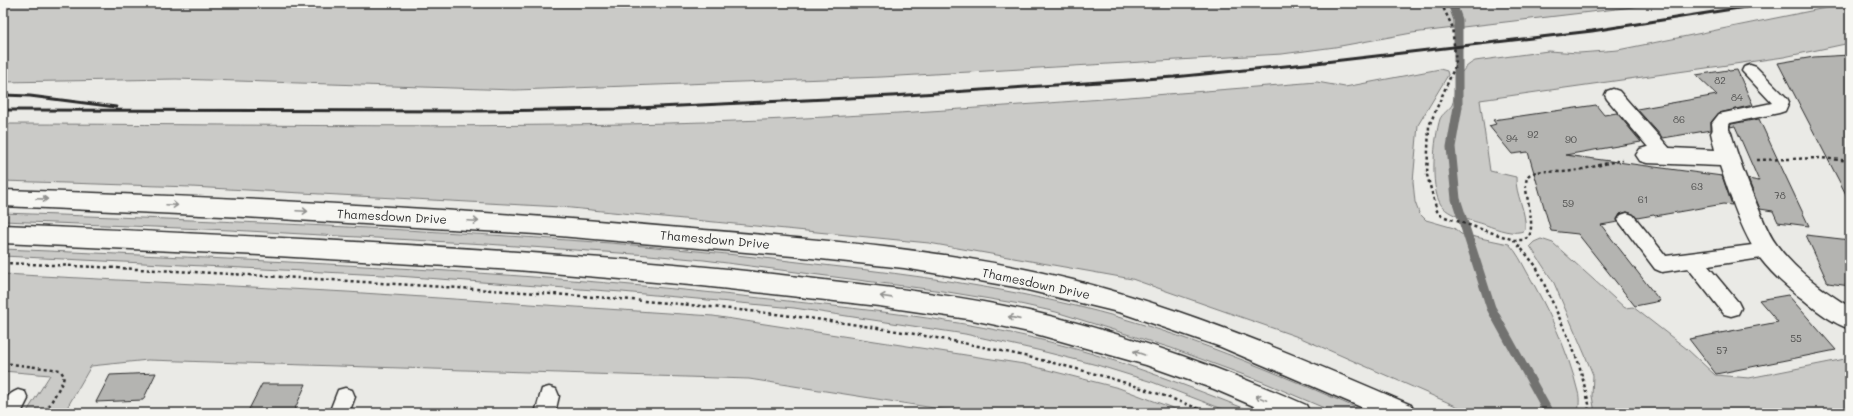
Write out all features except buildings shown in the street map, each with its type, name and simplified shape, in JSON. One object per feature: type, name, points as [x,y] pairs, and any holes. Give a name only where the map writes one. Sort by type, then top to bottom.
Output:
[{"type":"main road","points":[[1721,133],[1727,158],[1753,221],[1768,250],[1811,292],[1832,308],[1850,319]]},
{"type":"main road","points":[[1656,155],[1727,158]]},
{"type":"main road","name":"Thamesdown Drive","points":[[3,198],[272,210],[560,226],[749,243],[961,268],[1078,292],[1158,314],[1240,344],[1402,413]]},
{"type":"main road","points":[[3,234],[323,250],[557,264],[738,279],[878,296],[990,313],[1070,332],[1168,362],[1297,413]]},
{"type":"lane","points":[[1721,133],[1720,123],[1725,118],[1779,107],[1780,102],[1750,71]]},
{"type":"lane","points":[[1613,95],[1656,155]]},
{"type":"lane","points":[[1627,220],[1662,264],[1768,250]]},
{"type":"lane","points":[[1692,260],[1731,308]]},
{"type":"path","points":[[1441,3],[1452,26],[1456,64],[1429,126],[1427,175],[1437,211],[1442,216],[1497,235],[1514,240],[1523,240],[1529,237],[1532,230],[1532,212],[1525,184],[1525,178],[1528,175],[1542,171],[1576,171],[1609,162],[1656,155]]},
{"type":"path","points":[[1727,158],[1757,160],[1821,158],[1850,161]]},
{"type":"path","points":[[1514,240],[1536,266],[1570,339],[1579,364],[1588,404],[1588,413]]},
{"type":"path","points":[[3,263],[157,270],[609,297],[815,320],[901,332],[975,345],[1053,363],[1111,378],[1210,413]]},
{"type":"path","points":[[3,363],[60,370],[64,376],[63,381],[45,413]]},
{"type":"shaded area","points":[[3,3],[1667,3],[1412,33],[1335,47],[1282,54],[882,77],[515,90],[176,79],[3,82]]},
{"type":"shaded area","points":[[1850,3],[1850,43],[1784,57],[1480,100],[1490,171],[1516,177],[1517,190],[1524,216],[1525,230],[1521,232],[1506,231],[1454,215],[1443,208],[1440,203],[1437,195],[1434,174],[1438,127],[1441,117],[1452,105],[1459,77],[1467,66],[1475,61],[1548,51],[1579,53],[1618,50]]},
{"type":"shaded area","points":[[1440,69],[1447,71],[1448,75],[1418,125],[1413,182],[1415,202],[1419,213],[1426,220],[1454,228],[1461,234],[1509,244],[1512,247],[1542,300],[1563,345],[1579,395],[1578,413],[1472,413],[1301,338],[1132,279],[929,243],[561,207],[191,187],[3,181],[3,124],[478,126],[763,120],[1109,99],[1317,82],[1345,87]]},
{"type":"shaded area","points":[[3,213],[306,225],[610,243],[749,256],[926,278],[1018,293],[1080,307],[1154,328],[1190,340],[1262,368],[1368,413],[1336,413],[1263,382],[1171,348],[1056,312],[1020,304],[942,291],[704,260],[649,255],[486,244],[230,230],[3,221]]},
{"type":"shaded area","points":[[1541,239],[1553,243],[1625,308],[1633,307],[1687,349],[1715,375],[1749,378],[1850,358],[1850,413],[1595,413],[1592,396],[1593,375],[1554,283],[1530,246],[1534,242]]},
{"type":"shaded area","points":[[3,249],[372,266],[465,272],[650,287],[854,308],[965,324],[1066,346],[1148,372],[1256,413],[1233,413],[1152,382],[1097,365],[1037,350],[965,334],[794,308],[622,292],[383,275],[3,256]]},
{"type":"shaded area","points":[[3,274],[347,292],[713,316],[1024,364],[1119,388],[1186,413],[966,413],[749,379],[148,360],[91,366],[64,413],[26,413],[50,375],[3,371]]},
{"type":"waterway","points":[[1452,3],[1458,20],[1458,107],[1451,147],[1456,199],[1491,308],[1549,413]]},
{"type":"railway","points":[[3,110],[480,111],[616,109],[892,96],[1174,77],[1316,63],[1592,31],[1771,3]]},
{"type":"railway","points":[[3,95],[30,96],[116,107]]}]
